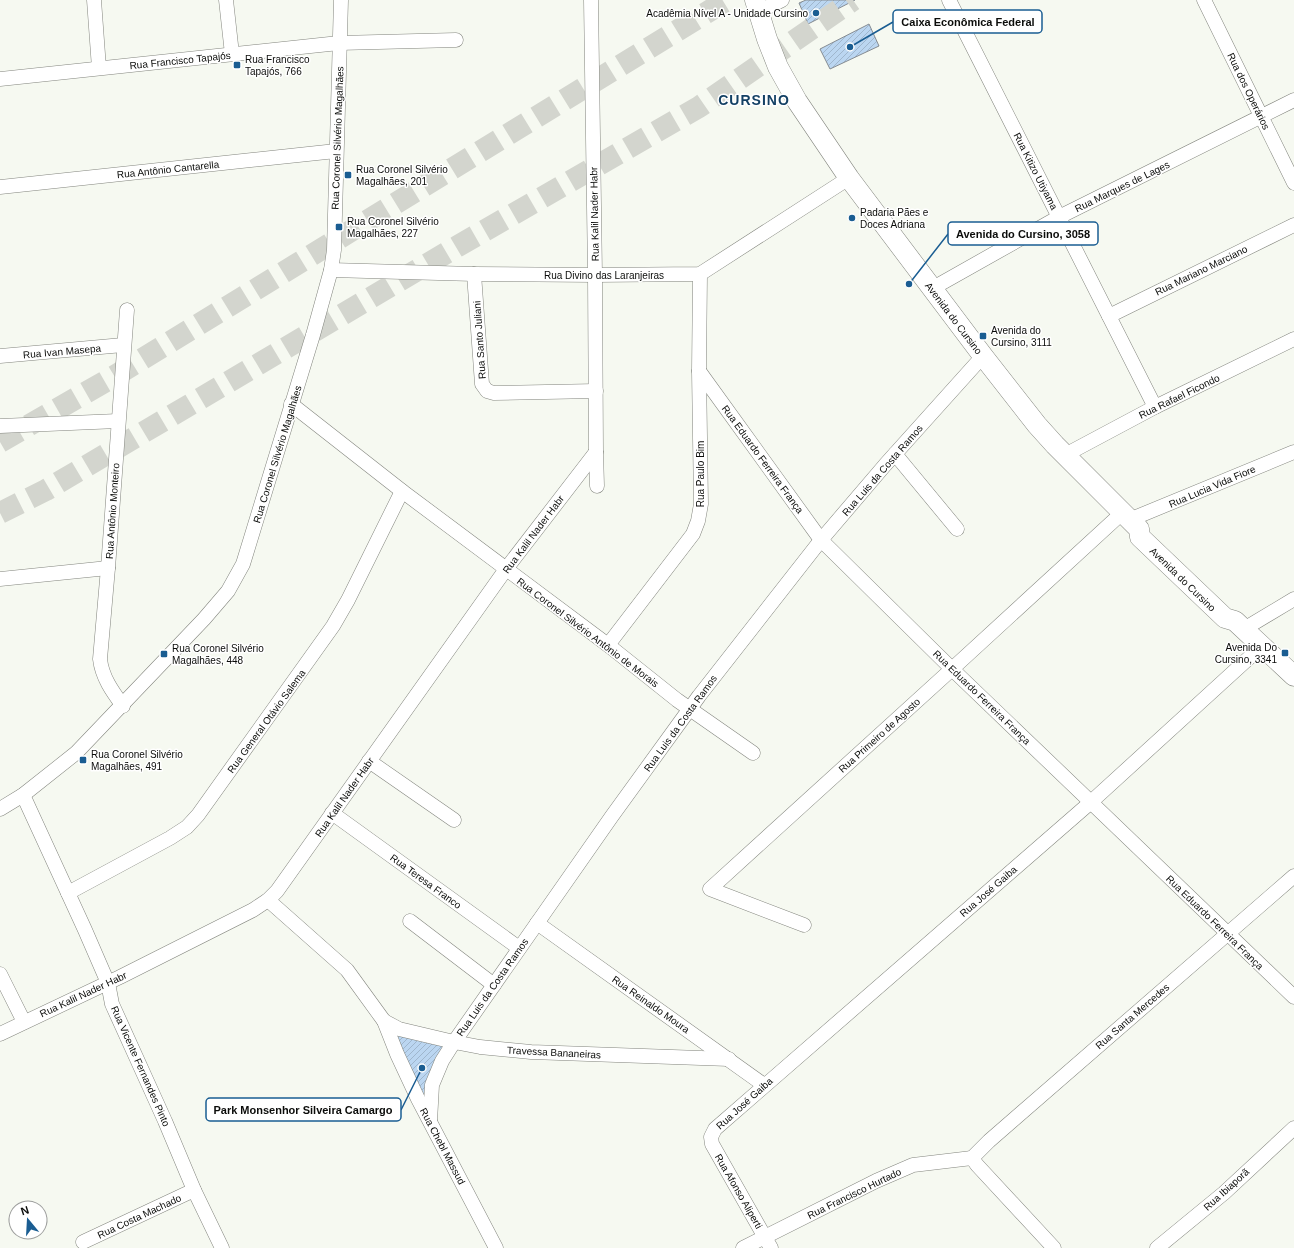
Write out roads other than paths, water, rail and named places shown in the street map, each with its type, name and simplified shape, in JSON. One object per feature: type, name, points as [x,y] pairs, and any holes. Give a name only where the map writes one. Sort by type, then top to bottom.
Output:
[{"type":"main road","name":"Avenida do Cursino","points":[[757,6],[778,67],[797,101],[849,178],[1037,425],[1130,521],[1146,530],[1233,611],[1240,625],[1294,676]]},
{"type":"street","points":[[94,0],[99,68]]},
{"type":"street","points":[[226,0],[232,54]]},
{"type":"street","name":"Rua Coronel Silvério Magalhães","points":[[0,809],[23,795],[76,753],[123,706],[228,591],[243,564],[313,335],[331,270],[334,250],[340,0]]},
{"type":"street","name":"Rua Kalil Nader Habr","points":[[590,0],[597,486]]},
{"type":"street","points":[[757,6],[782,0]]},
{"type":"street","name":"Rua Kitizo Utiyama","points":[[949,0],[1155,406]]},
{"type":"street","name":"Rua dos Operários","points":[[1204,0],[1294,182]]},
{"type":"street","name":"Rua Francisco Tapajós","points":[[0,79],[339,43],[456,40]]},
{"type":"street","name":"Rua Marques de Lages","points":[[933,288],[1059,217],[1294,100]]},
{"type":"street","name":"Rua Antônio Cantarella","points":[[0,187],[336,152]]},
{"type":"street","points":[[700,274],[849,178]]},
{"type":"street","name":"Rua Mariano Marciano","points":[[1109,316],[1294,225]]},
{"type":"street","name":"Rua Divino das Laranjeiras","points":[[331,270],[474,274],[700,274]]},
{"type":"street","name":"Rua Santo Juliani","points":[[474,274],[482,384],[487,391],[494,393],[596,391]]},
{"type":"street","name":"Rua Paulo Bim","points":[[608,645],[692,534],[698,520],[701,504],[699,371],[700,274]]},
{"type":"street","name":"Rua Antônio Monteiro","points":[[123,706],[111,690],[101,670],[100,660],[127,310]]},
{"type":"street","name":"Rua Rafael Ficondo","points":[[1065,455],[1155,406],[1294,340]]},
{"type":"street","name":"Rua Ivan Masepa","points":[[0,356],[124,346]]},
{"type":"street","name":"Rua Luis da Costa Ramos","points":[[430,1121],[432,1085],[442,1061],[519,948],[689,709],[821,540],[895,454],[983,356]]},
{"type":"street","name":"Rua Eduardo Ferreira França","points":[[699,371],[821,540],[952,669],[1294,997]]},
{"type":"street","name":"Rua Coronel Silvério Antônio de Morais","points":[[292,404],[402,491],[608,645],[689,709],[753,753]]},
{"type":"street","points":[[0,426],[118,422]]},
{"type":"street","name":"Rua Kalil Nader Habr","points":[[0,1034],[108,983],[253,910],[268,900],[277,891],[506,570],[596,452]]},
{"type":"street","name":"Rua Lucia Vida Fiore","points":[[1130,521],[1294,452]]},
{"type":"street","points":[[895,454],[957,529]]},
{"type":"street","name":"Rua General Otávio Salema","points":[[68,893],[170,838],[187,827],[198,815],[333,626],[348,600],[402,491]]},
{"type":"street","name":"Rua Primeiro de Agosto","points":[[804,925],[710,889],[952,669],[1130,521]]},
{"type":"street","points":[[0,579],[108,568]]},
{"type":"street","points":[[1240,625],[1294,599]]},
{"type":"street","name":"Rua José Gaiba","points":[[712,1132],[764,1085],[1091,802],[1262,646]]},
{"type":"street","points":[[369,761],[454,820]]},
{"type":"street","name":"Rua Vicente Fernandes Pinto","points":[[23,795],[108,983],[112,1004],[171,1133],[194,1190],[222,1248]]},
{"type":"street","name":"Rua Teresa Franco","points":[[332,813],[519,948]]},
{"type":"street","name":"Rua Santa Mercedes","points":[[972,1158],[989,1141],[1294,876]]},
{"type":"street","name":"Rua Chebl Massud","points":[[268,900],[347,970],[384,1021],[397,1054],[430,1121],[496,1248]]},
{"type":"street","points":[[410,922],[494,985]]},
{"type":"street","name":"Rua Reinaldo Moura","points":[[537,923],[764,1085]]},
{"type":"street","points":[[0,974],[24,1022]]},
{"type":"street","name":"Travessa Bananeiras","points":[[384,1021],[399,1029],[480,1047],[531,1052],[729,1059]]},
{"type":"street","name":"Rua Ibiaporã","points":[[1157,1248],[1224,1193],[1294,1128]]},
{"type":"street","name":"Rua Afonso Aliperti","points":[[712,1132],[712,1144],[768,1242]]},
{"type":"street","points":[[972,1158],[1054,1248]]},
{"type":"street","name":"Rua Francisco Hurtado","points":[[742,1248],[768,1242],[876,1181],[913,1165],[972,1158]]},
{"type":"street","name":"Rua Costa Machado","points":[[83,1242],[194,1190]]},
{"type":"tunnel","points":[[0,442],[113,377],[727,0]]},
{"type":"tunnel","points":[[0,513],[46,490],[458,246],[699,107],[853,0]]},
{"type":"place","name":"Acadêmia Nível A - Unidade Cursino","points":[[816,13]]},
{"type":"place","name":"Caixa Econômica Federal","points":[[850,47]]},
{"type":"place","name":"Rua Francisco Tapajós, 766","points":[[237,65]]},
{"type":"place","name":"Rua Coronel Silvério Magalhães, 201","points":[[348,175]]},
{"type":"place","name":"Padaria Pães e Doces Adriana","points":[[852,218]]},
{"type":"place","name":"Rua Coronel Silvério Magalhães, 227","points":[[339,227]]},
{"type":"place","name":"Avenida do Cursino, 3058","points":[[909,284]]},
{"type":"place","name":"Avenida do Cursino, 3111","points":[[983,336]]},
{"type":"place","name":"Avenida Do Cursino, 3341","points":[[1285,653]]},
{"type":"place","name":"Rua Coronel Silvério Magalhães, 448","points":[[164,654]]},
{"type":"place","name":"Rua Coronel Silvério Magalhães, 491","points":[[83,760]]},
{"type":"place","name":"Park Monsenhor Silveira Camargo","points":[[422,1068]]},
{"type":"district","name":"CURSINO","points":[[754,100]]}]
